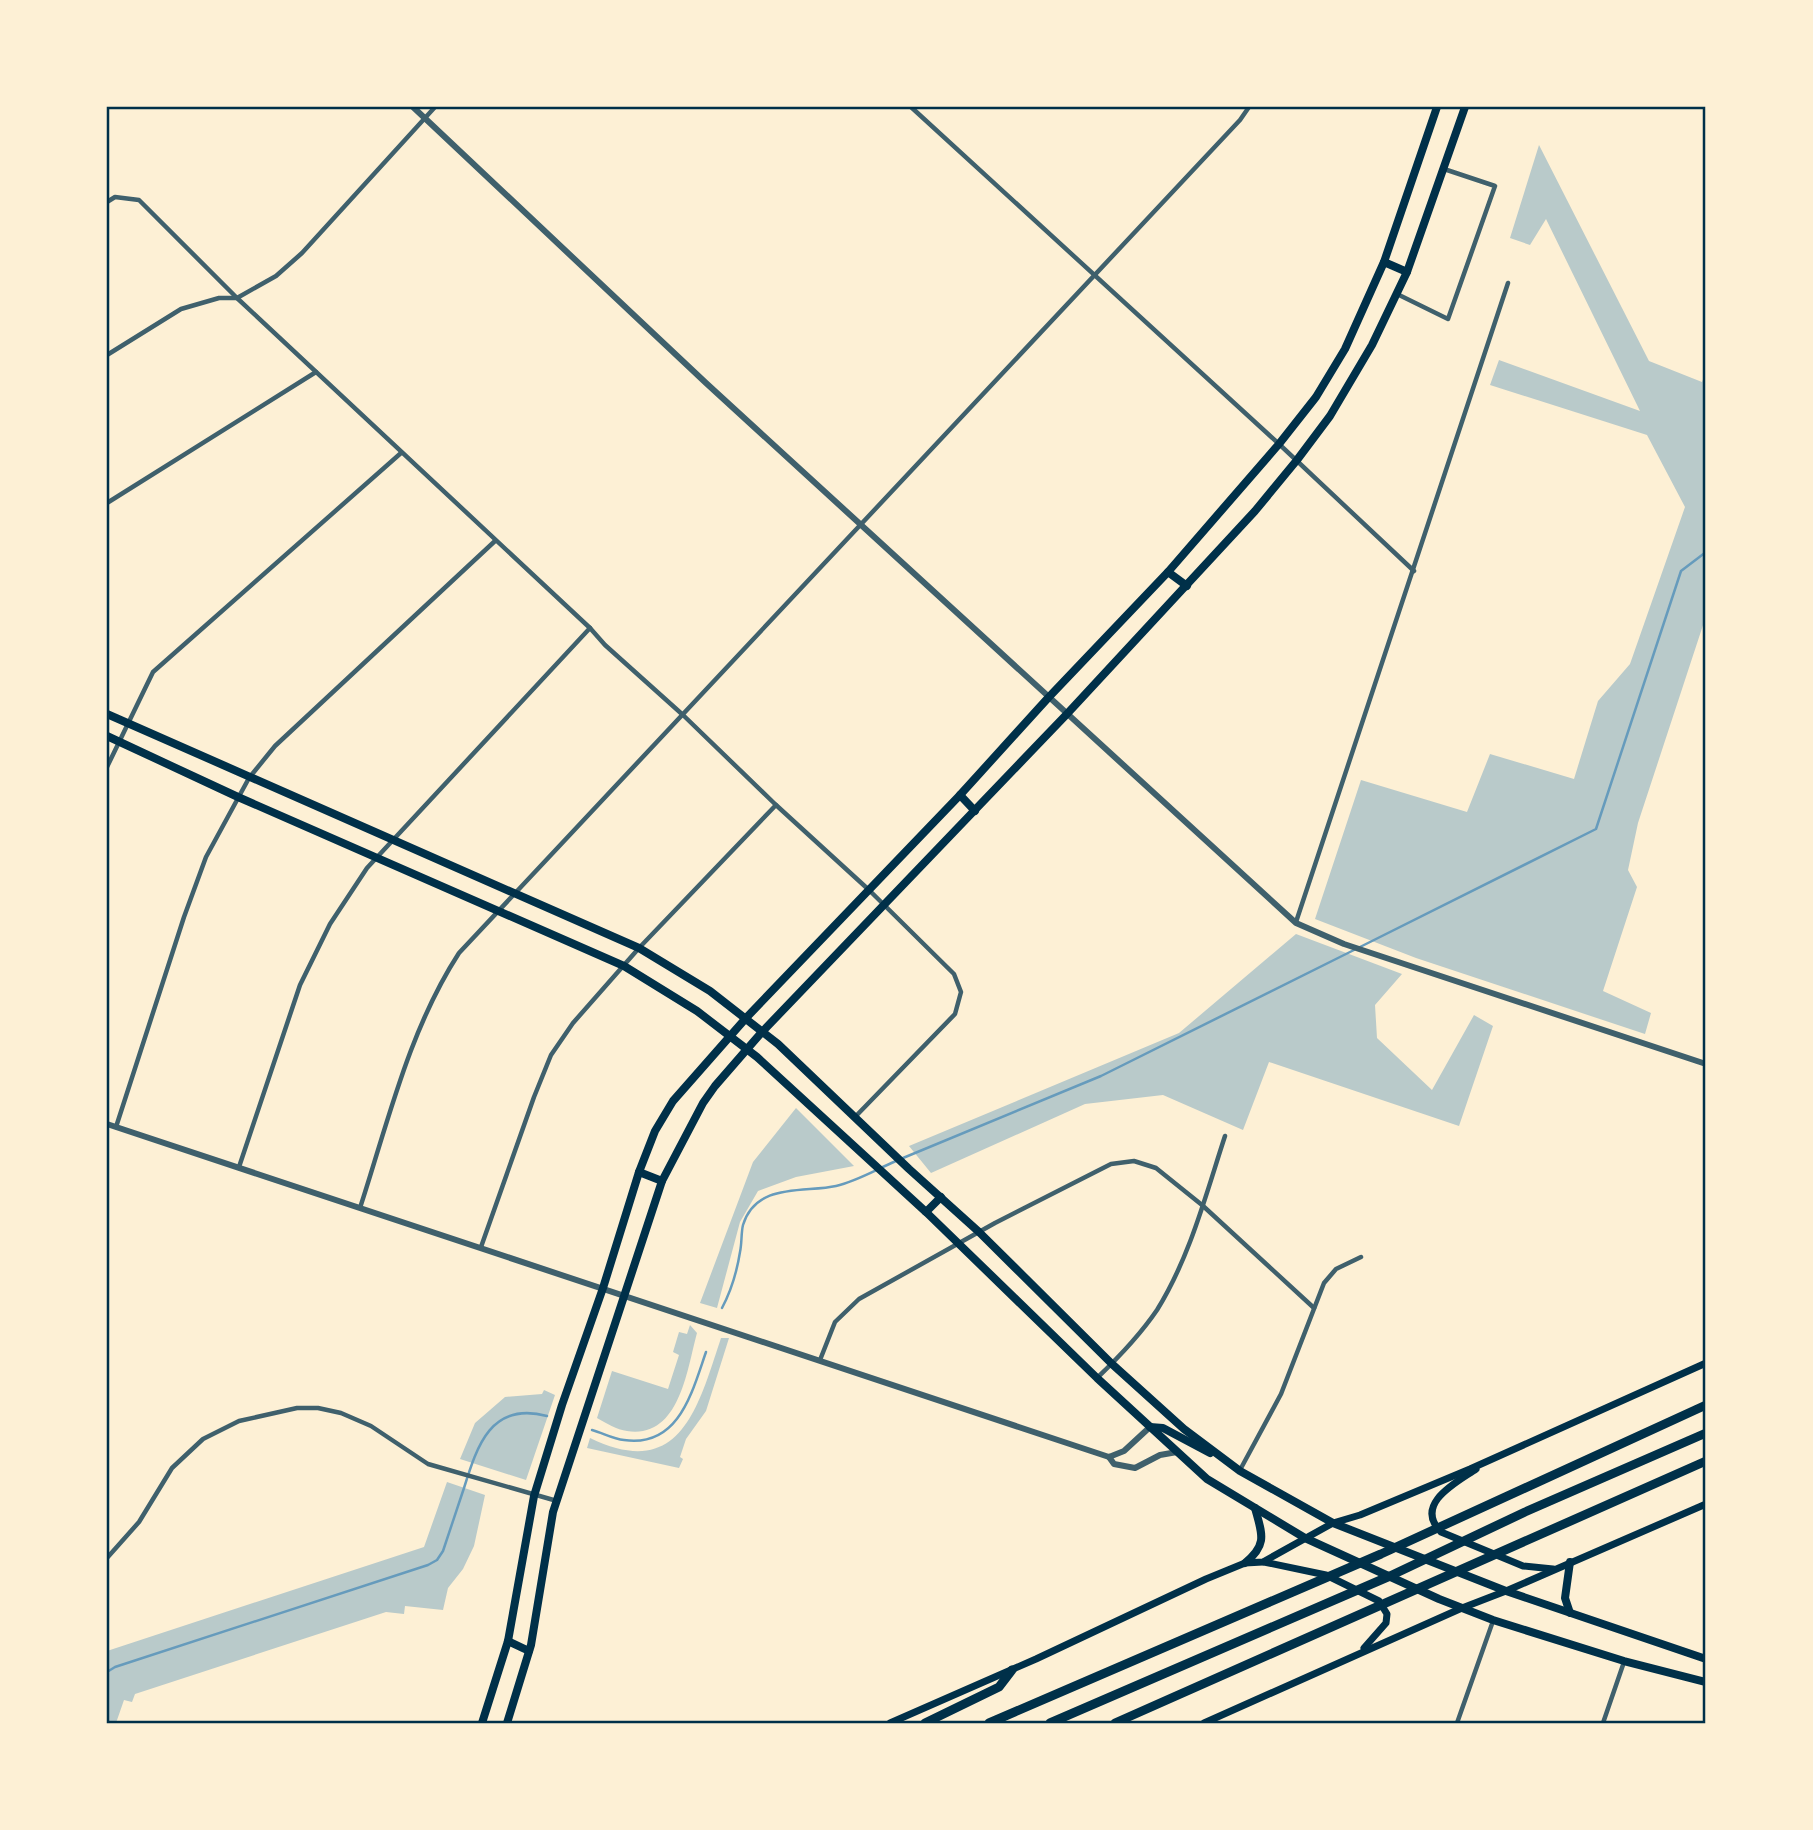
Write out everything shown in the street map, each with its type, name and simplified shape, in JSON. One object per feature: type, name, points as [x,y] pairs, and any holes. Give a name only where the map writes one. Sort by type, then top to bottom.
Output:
[{"type":"highway","points":[[989,1723],[1381,1554],[1493,1500],[1706,1405]]},
{"type":"highway","points":[[1049,1723],[1431,1558],[1525,1512],[1706,1433]]},
{"type":"highway","points":[[1115,1723],[1706,1461]]},
{"type":"highway","points":[[925,1723],[999,1687],[1012,1670]]},
{"type":"main road","points":[[482,1723],[508,1642],[534,1496],[639,1172],[655,1131],[673,1101],[730,1035],[960,796],[1048,698],[1168,572],[1315,397],[1345,349],[1384,262],[1437,107]]},
{"type":"main road","points":[[508,1723],[530,1651],[557,1501],[662,1181],[695,1115],[715,1086],[762,1032],[1187,586],[1297,460],[1330,416],[1373,345],[1407,272],[1465,107]]},
{"type":"main road","points":[[1384,262],[1407,272]]},
{"type":"main road","points":[[1168,572],[1187,586]]},
{"type":"main road","points":[[107,714],[639,948],[710,991],[762,1032],[979,1232],[1112,1364],[1184,1429],[1240,1471],[1333,1523],[1506,1591],[1706,1660]]},
{"type":"main road","points":[[107,736],[238,797],[624,966],[696,1011],[747,1049],[866,1157],[1207,1479],[1255,1508],[1306,1538],[1493,1620],[1624,1661],[1706,1682]]},
{"type":"main road","points":[[960,796],[975,811]]},
{"type":"main road","points":[[639,1172],[662,1181]]},
{"type":"main road","points":[[926,1212],[941,1197]]},
{"type":"main road","points":[[1263,1562],[1333,1523],[1360,1515],[1491,1459],[1706,1363]]},
{"type":"main road","points":[[1150,1427],[1170,1431],[1231,1464]]},
{"type":"main road","points":[[1491,1459],[1440,1493],[1433,1511],[1436,1526],[1441,1532],[1523,1566],[1555,1569]]},
{"type":"main road","points":[[1204,1723],[1462,1608],[1706,1504]]},
{"type":"main road","points":[[890,1723],[1245,1563],[1258,1552],[1262,1542],[1255,1508]]},
{"type":"main road","points":[[1245,1563],[1263,1562],[1326,1575],[1380,1601],[1387,1614],[1386,1623],[1370,1645],[1353,1657]]},
{"type":"main road","points":[[1570,1562],[1565,1598],[1570,1613]]},
{"type":"main road","points":[[508,1642],[530,1651]]},
{"type":"street","points":[[413,107],[705,383],[1296,923],[1344,944],[1706,1064]]},
{"type":"street","points":[[107,355],[181,309],[219,298],[237,298],[276,276],[302,253],[435,107]]},
{"type":"street","points":[[911,107],[1279,443],[1414,571]]},
{"type":"street","points":[[360,1208],[430,1002],[459,953],[1240,120],[1248,107]]},
{"type":"street","points":[[1396,294],[1448,318],[1494,186],[1443,168]]},
{"type":"street","points":[[107,202],[115,198],[139,200],[237,298],[605,645],[684,715],[954,974],[961,992],[955,1014],[854,1118]]},
{"type":"street","points":[[1296,923],[1508,283]]},
{"type":"street","points":[[107,503],[316,372]]},
{"type":"street","points":[[107,767],[153,672],[401,453]]},
{"type":"street","points":[[116,1127],[184,916],[206,857],[249,778],[275,746],[495,541]]},
{"type":"street","points":[[239,1167],[300,985],[330,923],[377,857],[590,628]]},
{"type":"street","points":[[481,1247],[551,1055],[573,1023],[639,948],[776,805]]},
{"type":"street","points":[[107,1124],[1109,1457],[1114,1464],[1139,1467],[1160,1455],[1177,1452]]},
{"type":"street","points":[[1097,1378],[1124,1353],[1169,1289],[1184,1257],[1225,1136]]},
{"type":"street","points":[[820,1360],[835,1321],[859,1298],[1111,1164],[1134,1161],[1156,1168],[1202,1205],[1314,1308]]},
{"type":"street","points":[[1240,1471],[1281,1394],[1324,1283],[1336,1269],[1361,1257]]},
{"type":"street","points":[[107,1558],[139,1522],[172,1468],[203,1439],[239,1421],[297,1408],[318,1408],[341,1413],[371,1426],[428,1464],[557,1501]]},
{"type":"street","points":[[1109,1457],[1124,1451],[1150,1427]]},
{"type":"street","points":[[1457,1723],[1493,1620]]},
{"type":"street","points":[[1603,1723],[1624,1661]]},
{"type":"shaded area","points":[[1539,145],[1649,361],[1702,382],[1706,371],[1706,616],[1638,823],[1628,870],[1637,887],[1603,991],[1651,1013],[1645,1034],[1416,958],[1315,919],[1361,780],[1467,812],[1490,754],[1574,779],[1598,701],[1630,664],[1685,507],[1647,435],[1490,385],[1499,360],[1640,411],[1546,219],[1530,245],[1510,238]]},
{"type":"shaded area","points":[[1296,934],[1402,974],[1375,1005],[1377,1038],[1432,1090],[1474,1015],[1493,1026],[1459,1126],[1269,1062],[1243,1130],[1163,1095],[1085,1104],[931,1173],[909,1146],[1179,1033]]},
{"type":"shaded area","points":[[796,1108],[854,1166],[796,1177],[758,1191],[740,1222],[717,1308],[700,1303],[753,1162]]},
{"type":"shaded area","points":[[690,1325],[697,1333],[684,1382],[670,1413],[659,1424],[645,1431],[627,1431],[597,1418],[612,1371],[668,1389],[679,1355],[673,1352],[679,1332],[687,1334]]},
{"type":"shaded area","points":[[721,1338],[729,1338],[706,1411],[686,1439],[679,1468],[587,1448],[590,1438],[621,1449],[646,1451],[665,1444],[681,1430],[693,1412],[704,1389]]},
{"type":"shaded area","points":[[544,1390],[555,1395],[526,1480],[460,1459],[475,1423],[505,1397],[542,1394]]},
{"type":"shaded area","points":[[447,1482],[485,1495],[474,1546],[463,1569],[448,1588],[443,1610],[405,1606],[404,1614],[386,1612],[135,1694],[132,1702],[124,1700],[116,1723],[107,1723],[107,1651],[424,1547]]},
{"type":"waterway","points":[[1360,947],[1596,829],[1681,571],[1706,552]]},
{"type":"waterway","points":[[903,1158],[1101,1076],[1354,950]]},
{"type":"waterway","points":[[722,1308],[737,1266],[743,1225],[749,1211],[759,1202],[783,1192],[844,1184],[896,1161]]},
{"type":"waterway","points":[[592,1430],[624,1440],[643,1440],[658,1435],[680,1414],[695,1384],[706,1352]]},
{"type":"waterway","points":[[107,1672],[115,1667],[437,1560],[443,1551],[475,1457],[489,1431],[512,1415],[528,1413],[547,1416]]}]
